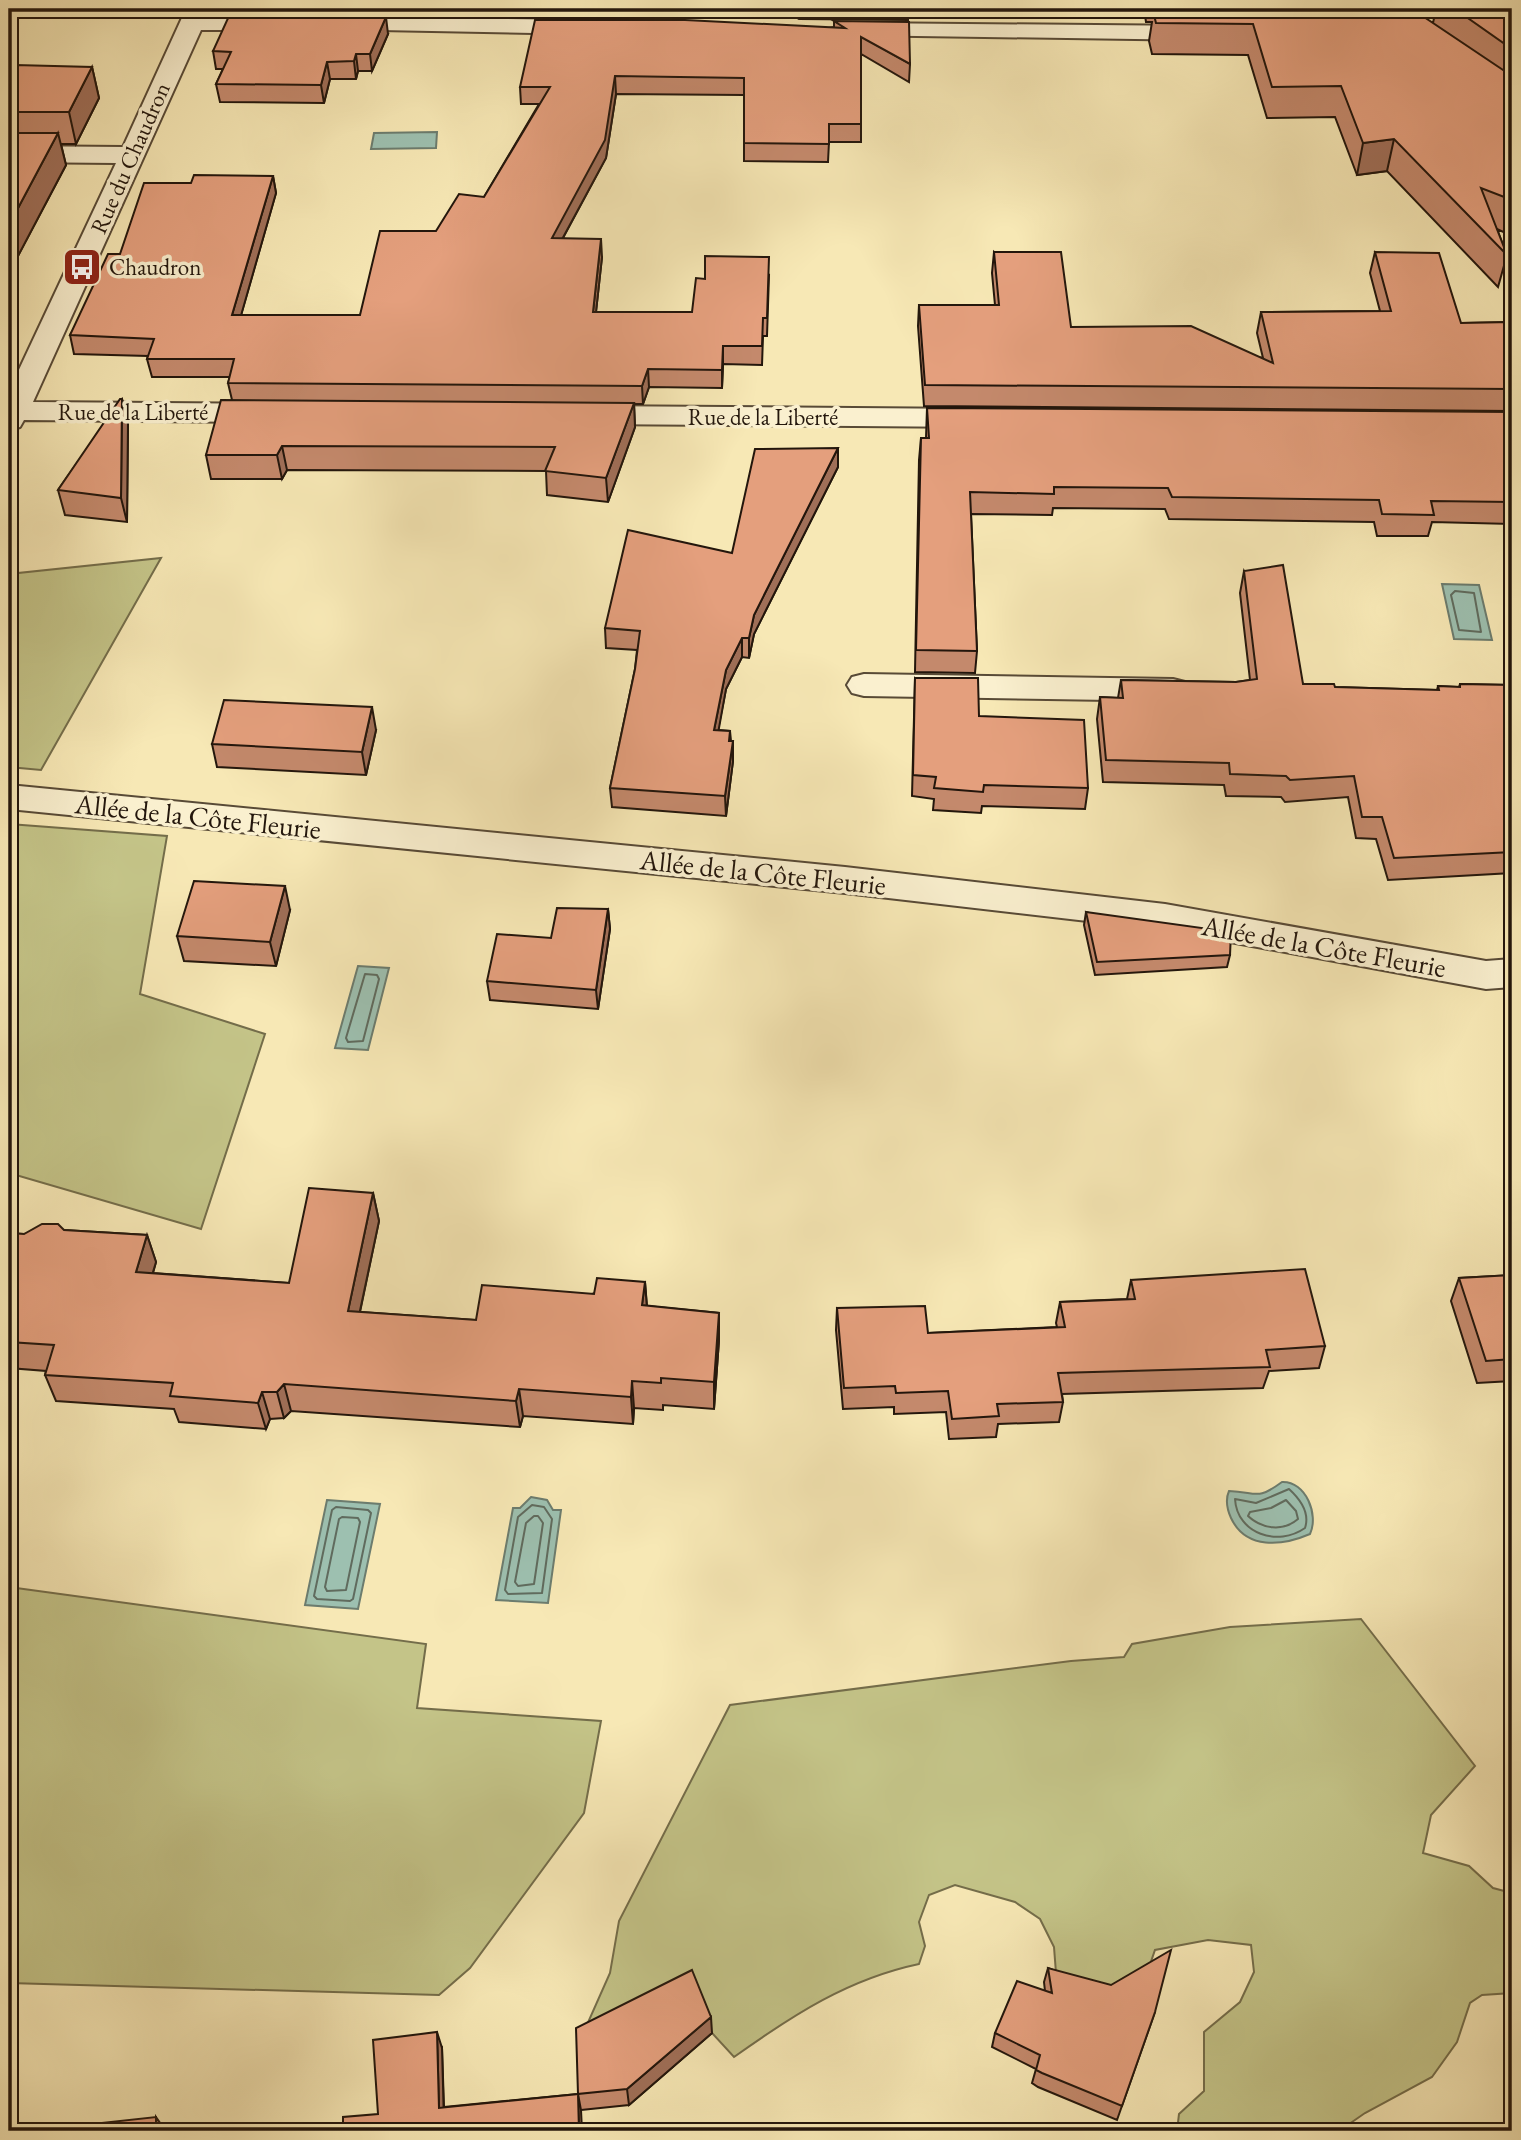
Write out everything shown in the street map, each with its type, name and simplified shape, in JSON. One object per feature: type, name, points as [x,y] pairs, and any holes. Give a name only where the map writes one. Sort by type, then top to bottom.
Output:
[{"type":"street","points":[[194,16],[309,24],[607,27]]},
{"type":"street","name":"Rue du Chaudron","points":[[11,416],[194,16]]},
{"type":"street","points":[[1410,24],[1443,16]]},
{"type":"street","points":[[1410,24],[1512,99]]},
{"type":"street","points":[[828,29],[1230,34]]},
{"type":"street","points":[[9,154],[132,155]]},
{"type":"street","name":"Rue de la Liberté","points":[[11,416],[305,413]]},
{"type":"street","name":"Rue de la Liberté","points":[[555,415],[999,418]]},
{"type":"street","points":[[864,685],[1205,690]]},
{"type":"street","name":"Allée de la Côte Fleurie","points":[[9,797],[845,880],[1165,916],[1486,975],[1512,973]]},
{"type":"green space","points":[[161,558],[41,770],[9,767],[9,574]]},
{"type":"green space","points":[[9,824],[167,836],[140,994],[265,1034],[201,1229],[9,1173]]},
{"type":"green space","points":[[9,1587],[426,1644],[417,1708],[601,1721],[584,1813],[470,1968],[439,1995],[9,1983]]},
{"type":"green space","points":[[1361,1619],[1475,1766],[1431,1815],[1423,1853],[1469,1866],[1493,1888],[1512,1893],[1512,1993],[1482,1995],[1470,2003],[1457,2042],[1432,2077],[1365,2113],[1339,2131],[1177,2131],[1179,2114],[1204,2091],[1204,2032],[1240,2002],[1254,1972],[1251,1945],[1208,1940],[1155,1950],[1146,1976],[1122,1990],[1057,1986],[1054,1947],[1040,1919],[1015,1902],[955,1885],[929,1895],[919,1922],[925,1946],[919,1964],[868,1979],[822,2000],[734,2057],[712,2033],[703,2010],[578,2045],[610,1973],[619,1921],[730,1705],[1071,1661],[1124,1657],[1132,1644],[1230,1627]]},
{"type":"water","points":[[437,132],[436,148],[371,149],[374,133]]},
{"type":"water","points":[[1442,584],[1479,585],[1492,640],[1454,639]]},
{"type":"water","points":[[358,966],[389,968],[368,1050],[335,1048]]},
{"type":"water","points":[[1282,1482],[1298,1487],[1308,1500],[1313,1518],[1310,1534],[1277,1543],[1246,1536],[1230,1515],[1227,1501],[1229,1491],[1257,1494],[1267,1492]]},
{"type":"water","points":[[531,1497],[547,1500],[553,1510],[561,1510],[548,1603],[496,1600],[513,1508],[520,1508]]},
{"type":"water","points":[[327,1500],[380,1504],[358,1609],[305,1605]]},
{"type":"building","points":[[1455,9],[1512,9],[1512,49]]},
{"type":"building","points":[[1153,11],[1418,13],[1512,76],[1512,200],[1481,188],[1507,255],[1394,139],[1363,143],[1341,86],[1272,87],[1253,24],[1156,23]]},
{"type":"building","points":[[229,16],[386,17],[370,54],[356,54],[354,61],[327,62],[321,85],[216,84],[231,52],[213,51]]},
{"type":"building","points":[[535,20],[685,20],[845,28],[834,21],[909,22],[910,64],[861,37],[861,124],[829,124],[829,144],[744,143],[744,78],[615,76],[605,140],[552,238],[601,239],[593,312],[692,312],[696,278],[705,279],[705,256],[769,257],[767,318],[763,318],[762,346],[723,346],[722,370],[648,369],[642,386],[228,383],[234,359],[147,359],[154,339],[70,335],[108,254],[120,254],[144,183],[191,183],[194,175],[273,176],[232,315],[360,315],[380,231],[436,231],[459,194],[484,197],[550,87],[520,87]]},
{"type":"building","points":[[15,65],[92,67],[69,112],[9,112],[9,75]]},
{"type":"building","points":[[9,133],[58,133],[9,225]]},
{"type":"building","points":[[994,252],[1061,252],[1071,327],[1191,326],[1273,363],[1261,312],[1391,311],[1375,252],[1439,253],[1461,323],[1512,322],[1512,389],[925,385],[919,305],[999,305]]},
{"type":"building","points":[[120,399],[121,498],[58,490]]},
{"type":"building","points":[[221,400],[634,403],[606,478],[545,471],[555,447],[282,446],[277,455],[206,455]]},
{"type":"building","points":[[927,408],[1512,412],[1512,502],[1431,501],[1434,515],[1382,514],[1379,500],[1172,497],[1168,488],[1054,487],[1054,494],[970,492],[977,651],[916,650],[921,438],[929,438]]},
{"type":"building","points":[[838,448],[754,615],[749,638],[742,638],[726,670],[714,730],[730,731],[729,741],[733,741],[725,796],[610,788],[635,669],[640,631],[605,628],[628,530],[732,553],[755,449]]},
{"type":"building","points":[[1283,565],[1303,684],[1439,690],[1438,686],[1460,687],[1460,684],[1512,685],[1512,852],[1394,858],[1382,817],[1362,817],[1354,776],[1290,780],[1286,776],[1230,774],[1229,763],[1106,760],[1100,697],[1123,698],[1121,680],[1236,682],[1257,679],[1244,571]]},
{"type":"building","points":[[915,678],[978,678],[979,716],[1084,720],[1088,788],[984,785],[983,792],[934,788],[936,777],[913,775]]},
{"type":"building","points":[[224,700],[372,707],[362,752],[212,744]]},
{"type":"building","points":[[194,881],[285,886],[270,942],[177,936]]},
{"type":"building","points":[[557,908],[608,909],[596,990],[487,981],[497,934],[551,938]]},
{"type":"building","points":[[1086,912],[1231,932],[1230,955],[1097,962]]},
{"type":"building","points":[[309,1188],[373,1193],[348,1311],[476,1320],[482,1285],[594,1294],[597,1278],[645,1282],[642,1305],[719,1313],[714,1382],[661,1378],[661,1383],[632,1381],[631,1397],[519,1389],[516,1401],[284,1384],[277,1392],[262,1392],[258,1403],[170,1396],[173,1383],[45,1375],[54,1345],[9,1342],[9,1233],[24,1234],[42,1224],[58,1224],[64,1230],[147,1235],[136,1272],[289,1283]]},
{"type":"building","points":[[1305,1269],[1325,1346],[1266,1350],[1270,1367],[1058,1373],[1063,1402],[997,1404],[999,1416],[952,1419],[948,1391],[896,1393],[895,1386],[844,1388],[837,1308],[925,1306],[928,1333],[1065,1327],[1060,1302],[1135,1299],[1131,1280]]},
{"type":"building","points":[[1512,1275],[1512,1359],[1486,1361],[1459,1278]]},
{"type":"building","points":[[1171,1950],[1155,2012],[1122,2106],[1036,2070],[1040,2055],[995,2033],[1017,1981],[1052,1993],[1048,1968],[1111,1985]]},
{"type":"building","points":[[692,1970],[711,2017],[627,2089],[578,2094],[576,2028]]},
{"type":"building","points":[[437,2032],[439,2108],[578,2094],[579,2131],[343,2131],[343,2117],[378,2114],[373,2040]]},
{"type":"building","points":[[156,2117],[156,2131],[28,2131]]},
{"type":"place","name":"Chaudron","points":[[82,267]]}]
